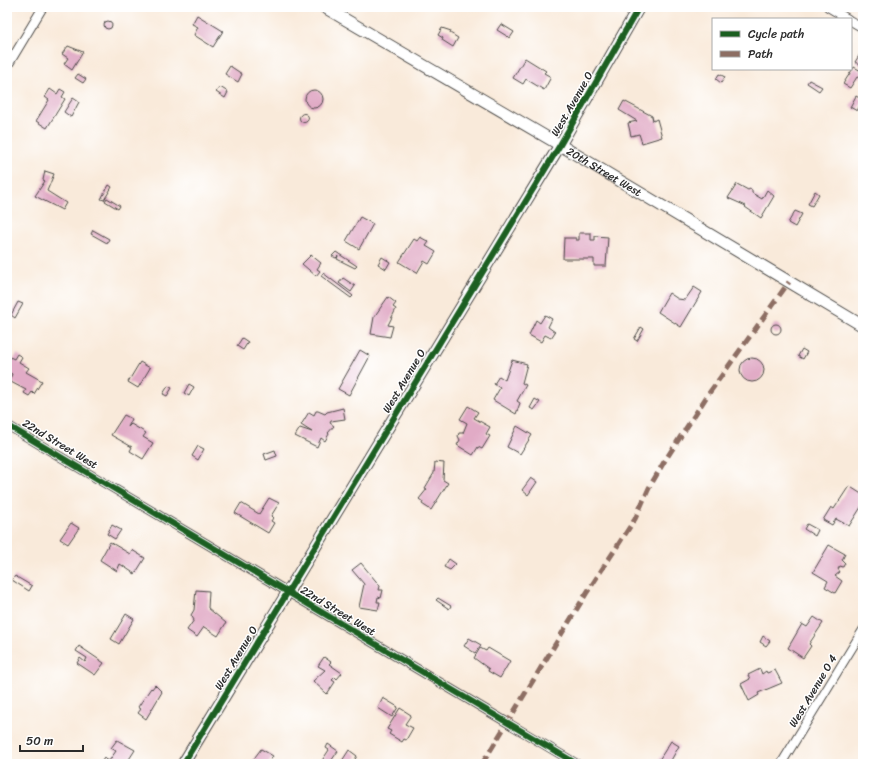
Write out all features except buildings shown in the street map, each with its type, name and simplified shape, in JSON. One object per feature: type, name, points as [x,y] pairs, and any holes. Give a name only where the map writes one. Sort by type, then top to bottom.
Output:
[{"type":"street","points":[[7,67],[43,7]]},
{"type":"street","name":"20th Street West","points":[[324,7],[560,145],[863,326]]},
{"type":"street","name":"West Avenue O","points":[[183,764],[560,145],[639,7]]},
{"type":"street","points":[[828,7],[846,18]]},
{"type":"street","points":[[852,22],[863,28]]},
{"type":"street","name":"22nd Street West","points":[[7,424],[576,764]]},
{"type":"street","name":"West Avenue O 4","points":[[781,764],[863,630]]},
{"type":"marked path","points":[[482,764],[586,594],[635,519],[649,488],[664,462],[707,396],[789,282]]},
{"type":"cycle path","points":[[183,764],[560,145],[639,7]]},
{"type":"cycle path","points":[[7,425],[577,764]]}]
